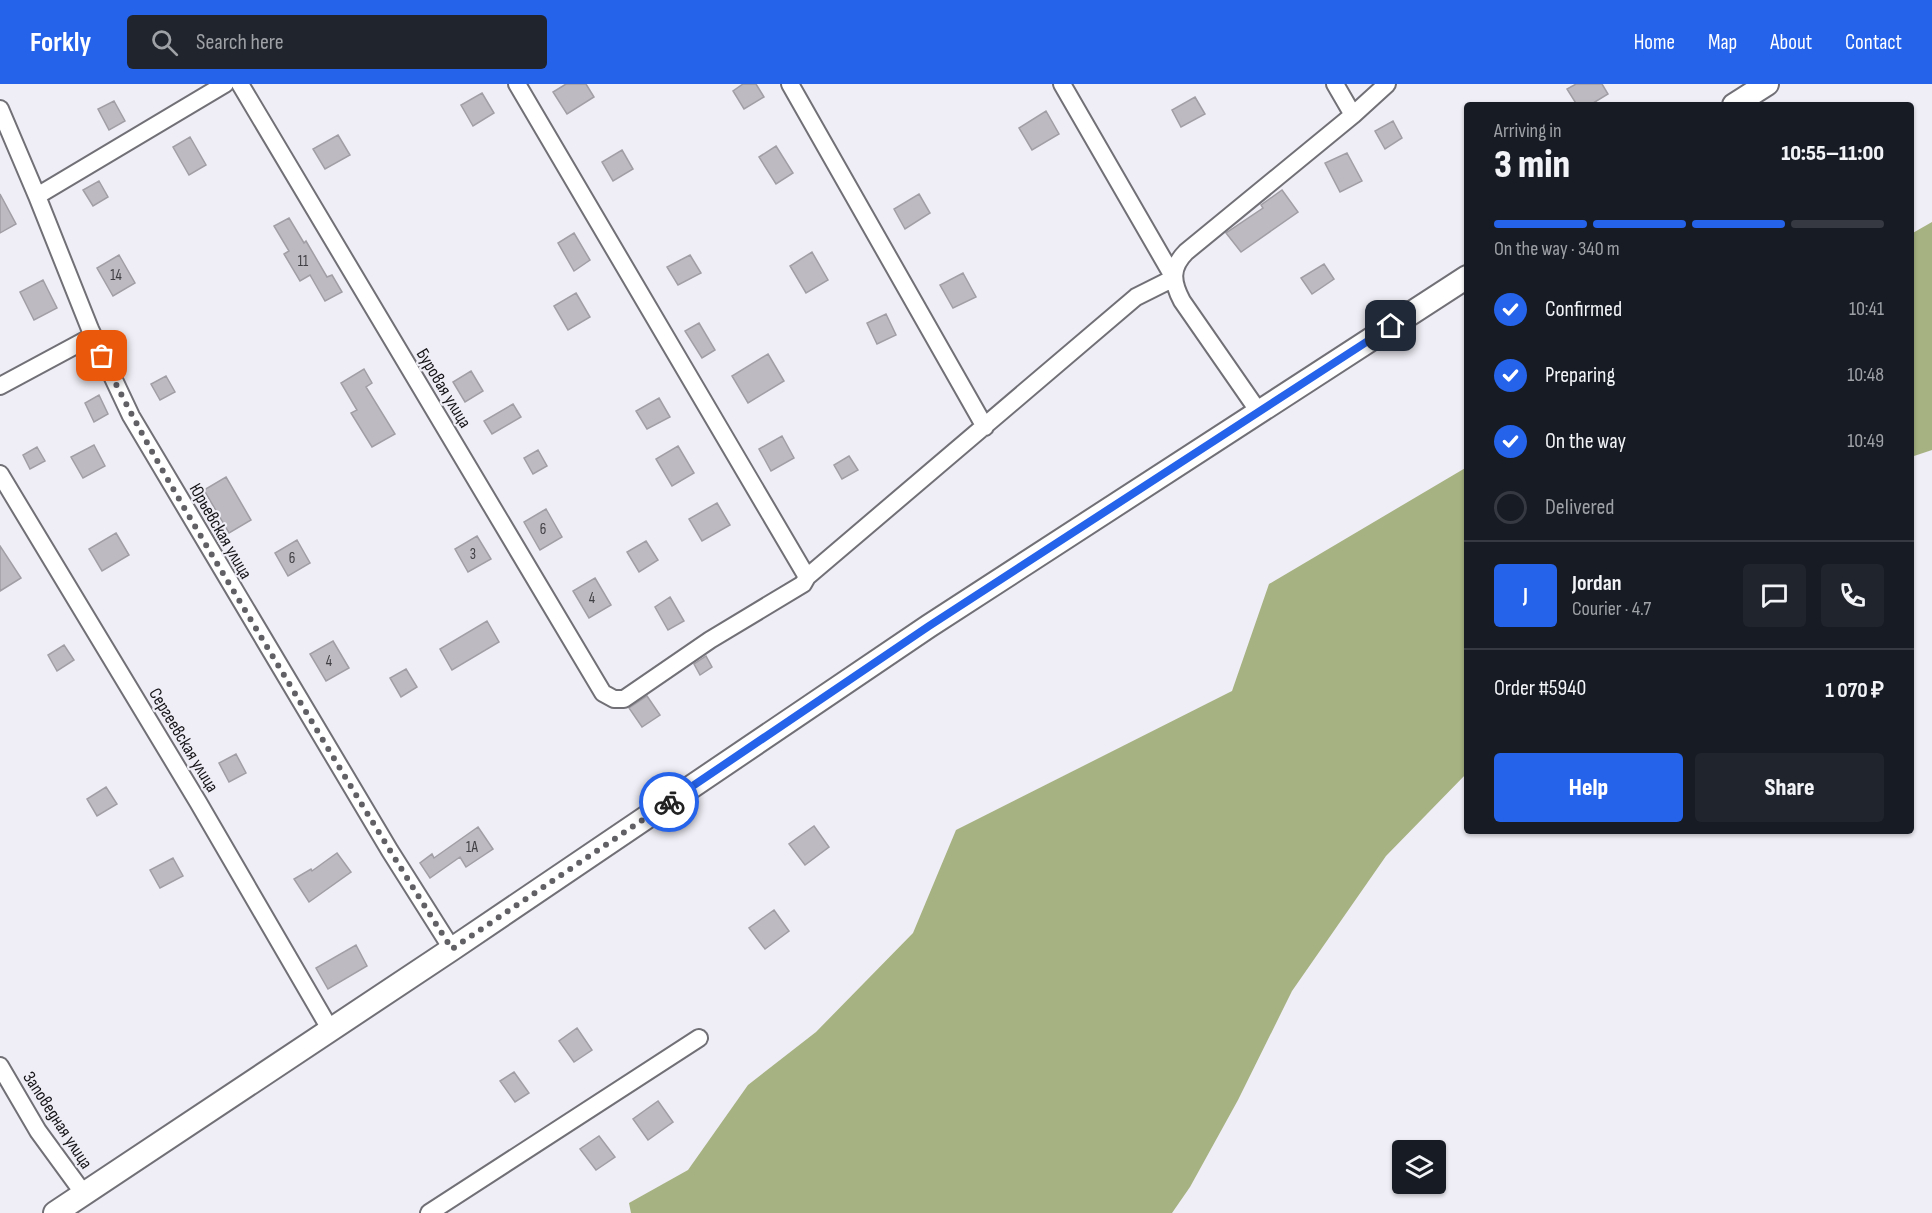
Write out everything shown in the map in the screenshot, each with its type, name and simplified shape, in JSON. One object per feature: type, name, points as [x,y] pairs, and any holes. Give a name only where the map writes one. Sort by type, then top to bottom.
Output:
[{"type":"main road","points":[[1739,102],[1767,84]]},
{"type":"main road","points":[[54,1213],[452,949],[929,626],[1464,280]]},
{"type":"street","points":[[37,195],[225,84]]},
{"type":"street","name":"Буровая улица","points":[[240,84],[603,693],[614,699],[624,699],[710,640],[803,584],[807,577]]},
{"type":"street","points":[[517,84],[807,577],[1136,297],[1174,278]]},
{"type":"street","points":[[790,84],[985,427]]},
{"type":"street","points":[[1062,84],[1174,278]]},
{"type":"street","points":[[1335,84],[1353,115]]},
{"type":"street","points":[[1259,412],[1182,302],[1174,287],[1176,262],[1387,84]]},
{"type":"street","name":"Юрьевская улица","points":[[0,109],[93,336],[131,416],[390,851],[452,949]]},
{"type":"street","points":[[0,386],[93,336]]},
{"type":"street","name":"Сергеевская улица","points":[[0,474],[198,802],[330,1029]]},
{"type":"street","points":[[429,1213],[699,1038]]},
{"type":"street","name":"Заповедная улица","points":[[0,1066],[38,1131],[84,1194]]},
{"type":"green space","points":[[1932,222],[1932,450],[1914,456],[1914,232]]},
{"type":"green space","points":[[1464,469],[1464,776],[1386,856],[1292,991],[1238,1100],[1190,1187],[1172,1213],[631,1213],[629,1203],[688,1170],[748,1085],[816,1032],[913,933],[956,830],[1232,691],[1269,584]]},
{"type":"building","points":[[566,84],[586,84],[594,97],[567,114],[553,92]]},
{"type":"building","points":[[743,84],[756,84],[764,97],[744,109],[733,91]]},
{"type":"building","points":[[1576,84],[1602,84],[1608,94],[1595,102],[1575,102],[1567,89]]},
{"type":"building","points":[[482,93],[494,113],[473,126],[461,105]]},
{"type":"building","points":[[1195,97],[1205,114],[1181,127],[1172,110]]},
{"type":"building","points":[[114,101],[125,121],[109,130],[98,109]]},
{"type":"building","points":[[1046,111],[1059,134],[1032,150],[1019,128]]},
{"type":"building","points":[[1393,121],[1402,138],[1385,149],[1375,131]]},
{"type":"building","points":[[338,135],[350,155],[325,169],[313,149]]},
{"type":"building","points":[[190,137],[206,165],[189,175],[173,147]]},
{"type":"building","points":[[776,146],[793,173],[776,184],[759,157]]},
{"type":"building","points":[[622,150],[633,169],[613,181],[602,162]]},
{"type":"building","points":[[1347,153],[1362,181],[1340,192],[1325,163]]},
{"type":"building","points":[[99,181],[108,197],[93,206],[83,190]]},
{"type":"building","points":[[1282,190],[1298,212],[1241,252],[1226,233],[1263,208],[1261,205]]},
{"type":"building","points":[[0,194],[16,224],[0,233]]},
{"type":"building","points":[[919,194],[930,213],[905,229],[894,209]]},
{"type":"building","points":[[289,218],[304,243],[306,241],[327,277],[332,275],[342,292],[325,301],[310,275],[300,281],[284,254],[289,251],[274,226]]},
{"type":"building","points":[[574,233],[590,260],[574,271],[558,243]]},
{"type":"building","points":[[812,252],[828,280],[806,293],[790,266]]},
{"type":"building","points":[[119,255],[135,283],[113,296],[97,268]]},
{"type":"building","points":[[690,255],[701,273],[678,285],[667,267]]},
{"type":"building","points":[[1324,264],[1334,279],[1312,294],[1301,278]]},
{"type":"building","points":[[963,273],[976,297],[953,308],[940,285]]},
{"type":"building","points":[[43,280],[57,308],[34,320],[20,292]]},
{"type":"building","points":[[576,293],[590,317],[568,330],[554,306]]},
{"type":"building","points":[[886,314],[896,335],[877,344],[867,323]]},
{"type":"building","points":[[699,323],[715,350],[702,358],[685,331]]},
{"type":"building","points":[[768,354],[784,381],[748,403],[732,376]]},
{"type":"building","points":[[364,369],[372,383],[366,387],[395,434],[372,447],[351,413],[357,410],[341,383]]},
{"type":"building","points":[[471,371],[483,391],[465,402],[453,382]]},
{"type":"building","points":[[166,376],[175,392],[160,400],[151,384]]},
{"type":"building","points":[[99,395],[108,414],[94,422],[85,403]]},
{"type":"building","points":[[659,398],[670,417],[647,429],[636,411]]},
{"type":"building","points":[[513,404],[521,417],[492,434],[484,421]]},
{"type":"building","points":[[782,436],[794,458],[771,471],[759,449]]},
{"type":"building","points":[[94,445],[105,466],[83,478],[71,457]]},
{"type":"building","points":[[678,446],[694,473],[672,486],[656,459]]},
{"type":"building","points":[[37,447],[45,461],[30,469],[23,455]]},
{"type":"building","points":[[538,450],[547,466],[533,474],[524,458]]},
{"type":"building","points":[[849,456],[858,470],[842,479],[834,465]]},
{"type":"building","points":[[226,477],[251,520],[229,533],[204,490]]},
{"type":"building","points":[[717,503],[730,525],[702,541],[689,519]]},
{"type":"building","points":[[546,509],[562,537],[540,550],[524,522]]},
{"type":"building","points":[[116,533],[129,555],[102,571],[89,549]]},
{"type":"building","points":[[477,536],[491,559],[468,572],[455,549]]},
{"type":"building","points":[[297,540],[310,563],[288,576],[275,553]]},
{"type":"building","points":[[646,541],[658,560],[639,572],[627,552]]},
{"type":"building","points":[[0,546],[21,578],[0,591]]},
{"type":"building","points":[[595,578],[611,605],[589,618],[573,591]]},
{"type":"building","points":[[670,597],[684,621],[668,630],[655,607]]},
{"type":"building","points":[[487,621],[499,642],[452,670],[440,649]]},
{"type":"building","points":[[333,641],[349,668],[326,681],[310,654]]},
{"type":"building","points":[[64,645],[74,660],[57,671],[48,655]]},
{"type":"building","points":[[706,656],[712,667],[700,675],[694,664]]},
{"type":"building","points":[[406,669],[417,687],[401,697],[390,678]]},
{"type":"building","points":[[647,696],[660,715],[642,727],[629,708]]},
{"type":"building","points":[[236,754],[246,773],[229,782],[219,763]]},
{"type":"building","points":[[106,787],[117,804],[97,816],[87,799]]},
{"type":"building","points":[[814,826],[829,847],[805,865],[789,844]]},
{"type":"building","points":[[478,827],[493,849],[466,867],[460,857],[430,878],[420,863],[432,854],[434,858]]},
{"type":"building","points":[[337,853],[351,872],[309,902],[294,879],[311,869],[312,871]]},
{"type":"building","points":[[173,858],[183,876],[160,888],[150,870]]},
{"type":"building","points":[[774,910],[789,931],[765,949],[749,928]]},
{"type":"building","points":[[356,945],[367,966],[328,989],[316,968]]},
{"type":"building","points":[[577,1028],[592,1050],[574,1062],[559,1041]]},
{"type":"building","points":[[514,1072],[529,1093],[515,1102],[500,1081]]},
{"type":"building","points":[[658,1101],[673,1122],[648,1140],[633,1119]]},
{"type":"building","points":[[599,1136],[615,1157],[596,1170],[580,1149]]},
{"type":"way so far","points":[[102,356],[131,416],[230,585],[390,851],[452,949],[669,802]]},
{"type":"route","points":[[669,802],[929,626],[1391,326]]}]
